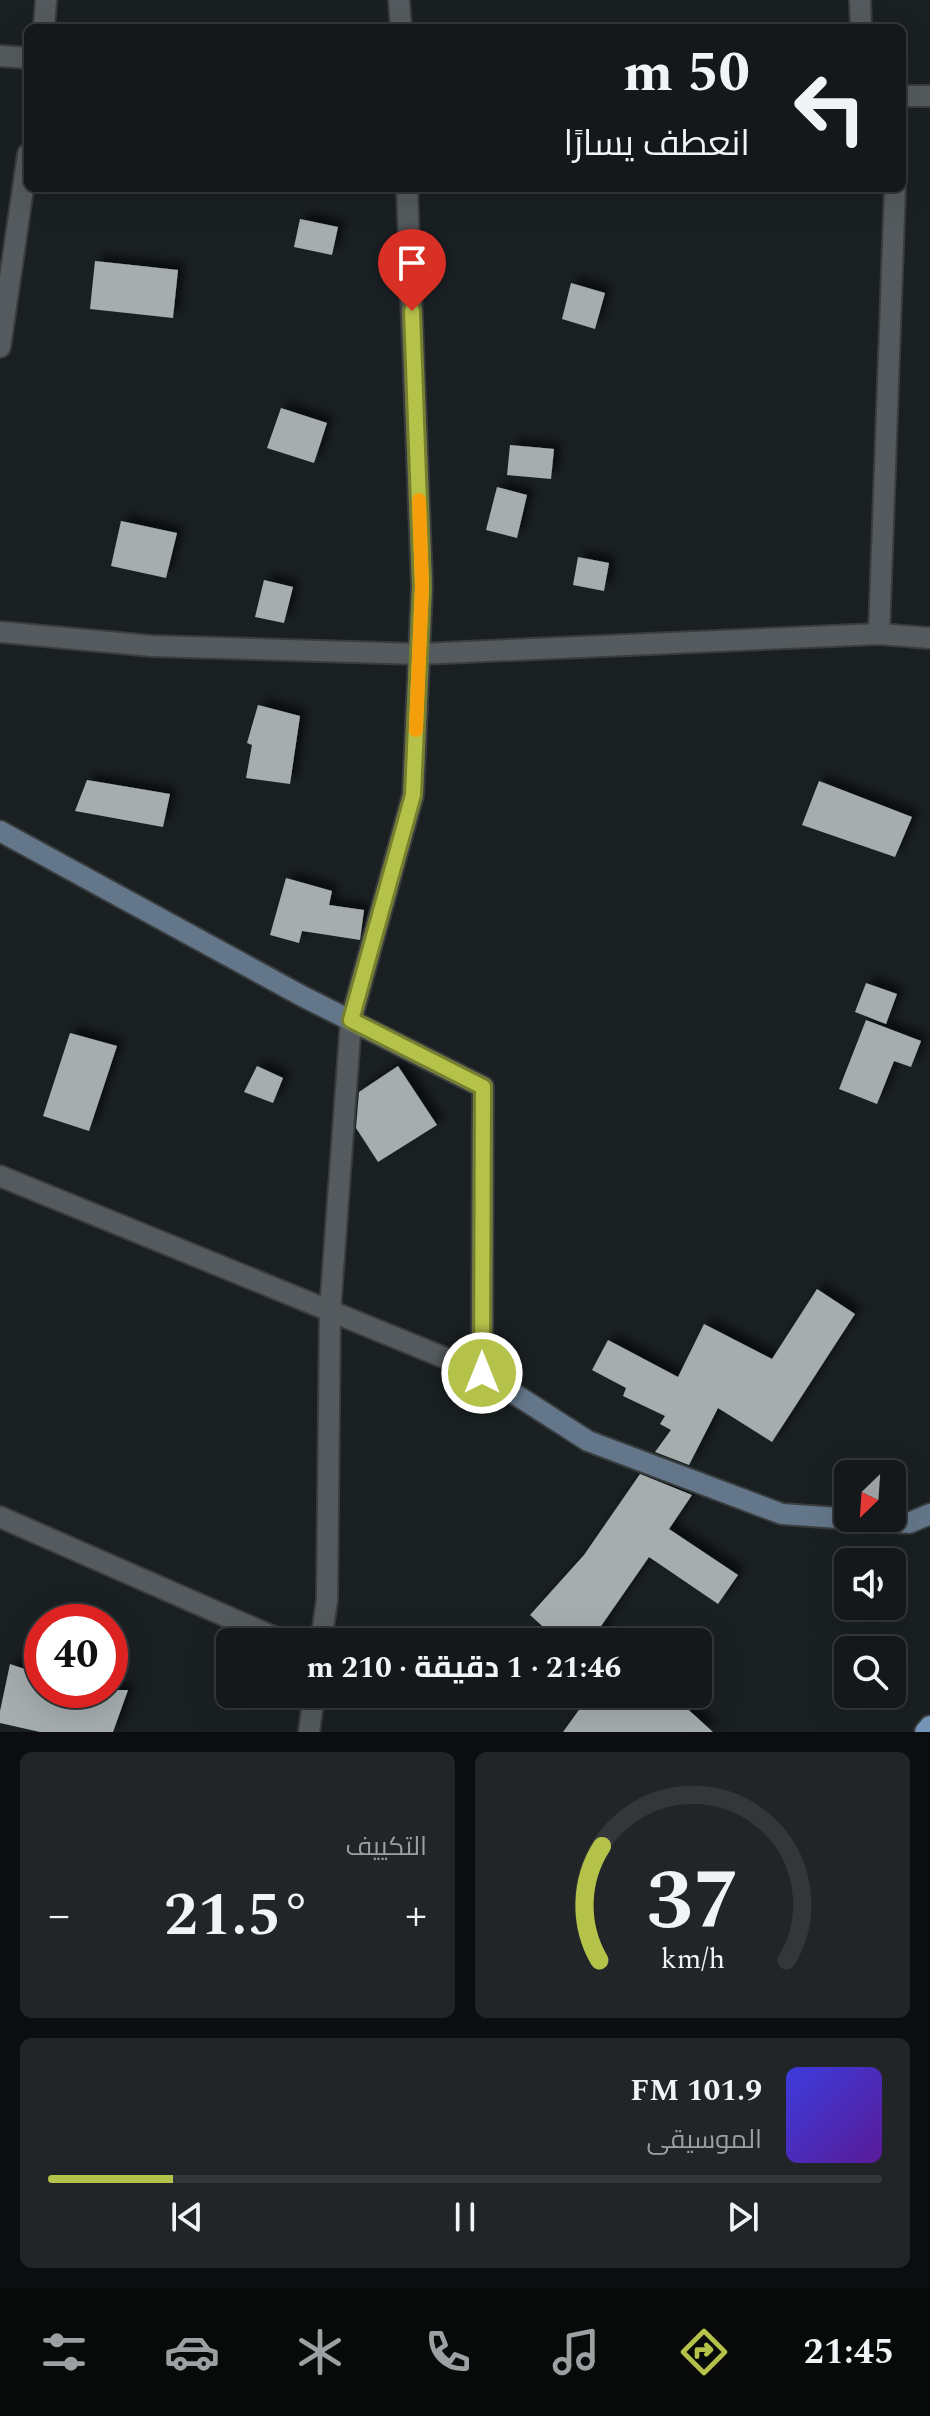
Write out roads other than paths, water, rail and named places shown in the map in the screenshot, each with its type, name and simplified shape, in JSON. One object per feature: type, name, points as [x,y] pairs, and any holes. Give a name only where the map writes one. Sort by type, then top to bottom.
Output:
[{"type":"main road","points":[[925,1732],[930,1726]]},
{"type":"street","points":[[44,24],[46,0]]},
{"type":"street","points":[[399,0],[401,24]]},
{"type":"street","points":[[860,0],[861,24]]},
{"type":"street","points":[[0,56],[24,58]]},
{"type":"street","points":[[906,96],[930,96]]},
{"type":"street","points":[[0,347],[24,182]]},
{"type":"street","points":[[323,1628],[327,1600],[330,1311],[351,1020],[413,795],[422,586],[407,192]]},
{"type":"street","points":[[879,634],[895,192]]},
{"type":"street","points":[[0,632],[152,646],[419,654],[879,634],[930,638]]},
{"type":"street","points":[[0,831],[302,996],[483,1087],[482,1373]]},
{"type":"street","points":[[0,1176],[482,1373],[588,1441],[782,1514],[909,1523],[930,1514]]},
{"type":"street","points":[[0,1517],[253,1628]]},
{"type":"street","points":[[309,1732],[312,1708]]}]
